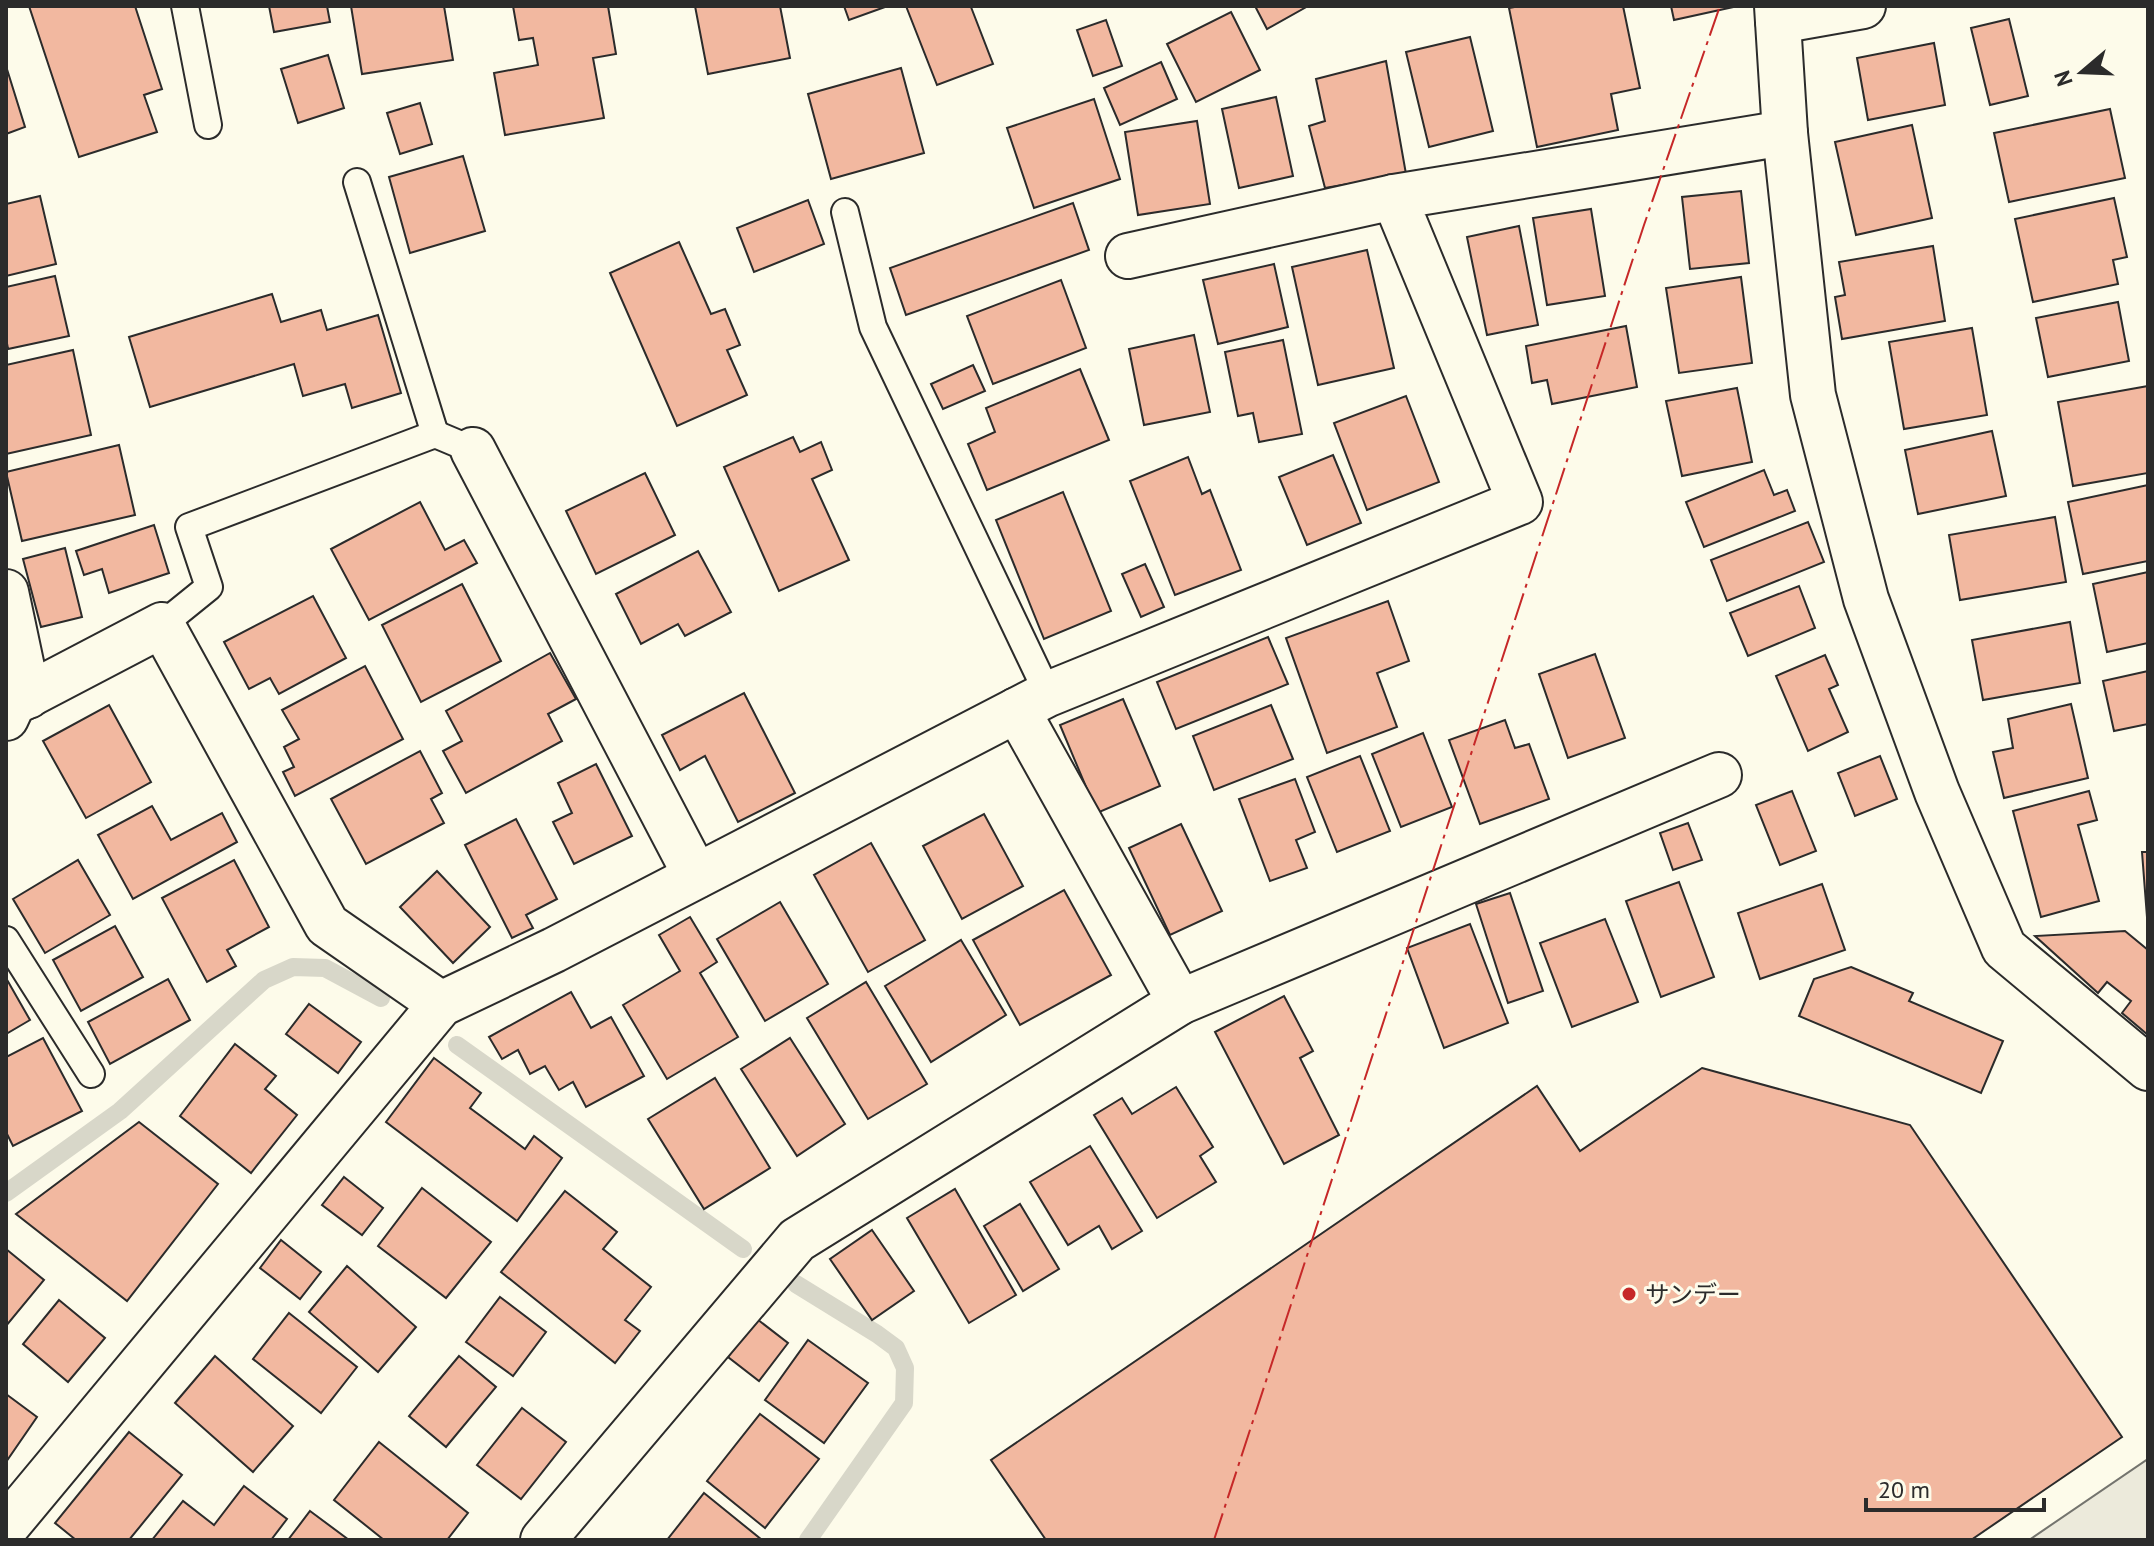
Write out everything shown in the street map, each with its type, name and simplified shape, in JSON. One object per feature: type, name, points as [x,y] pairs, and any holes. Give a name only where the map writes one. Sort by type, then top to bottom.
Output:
[{"type":"street","points":[[1863,6],[1777,13],[1785,133],[1813,395],[1866,599],[1937,792],[2004,948],[2148,1068]]},
{"type":"street","points":[[1128,256],[1394,197],[1785,133]]},
{"type":"street","points":[[13,1528],[205,1287],[441,1004],[554,950],[1032,702],[1520,502],[1394,197]]},
{"type":"street","points":[[454,442],[696,876]]},
{"type":"street","points":[[6,592],[17,707],[162,625],[327,925],[441,1004]]},
{"type":"street","points":[[1032,702],[1180,1002]]},
{"type":"street","points":[[543,1540],[797,1240],[1180,1002],[1719,775]]},
{"type":"lane","points":[[185,6],[208,125]]},
{"type":"lane","points":[[162,625],[209,587],[189,527],[454,442],[357,182]]},
{"type":"lane","points":[[845,212],[873,327],[1032,702]]},
{"type":"lane","points":[[6,940],[91,1074]]},
{"type":"shaded area","points":[[2148,1459],[2148,1540],[2029,1540]]},
{"type":"building","points":[[29,6],[135,6],[162,89],[144,95],[157,132],[79,157]]},
{"type":"building","points":[[269,6],[327,6],[330,22],[274,32]]},
{"type":"building","points":[[351,6],[444,6],[453,60],[362,74]]},
{"type":"building","points":[[513,6],[608,6],[616,54],[593,58],[604,118],[505,135],[494,73],[538,65],[533,38],[519,40]]},
{"type":"building","points":[[695,6],[780,6],[790,58],[708,74]]},
{"type":"building","points":[[844,6],[885,6],[885,7],[849,20]]},
{"type":"building","points":[[906,6],[975,6],[971,7],[993,64],[937,85]]},
{"type":"building","points":[[1255,6],[1308,6],[1267,29]]},
{"type":"building","points":[[1623,6],[1640,88],[1611,94],[1618,130],[1537,147],[1509,8]]},
{"type":"building","points":[[1671,6],[1738,6],[1674,20]]},
{"type":"building","points":[[1231,12],[1260,70],[1196,102],[1167,44]]},
{"type":"building","points":[[2009,19],[2028,96],[1990,105],[1971,28]]},
{"type":"building","points":[[1106,20],[1122,66],[1093,76],[1077,30]]},
{"type":"building","points":[[1470,37],[1493,131],[1429,147],[1406,52]]},
{"type":"building","points":[[1934,43],[1945,105],[1868,120],[1857,58]]},
{"type":"building","points":[[328,55],[344,108],[298,123],[281,69]]},
{"type":"building","points":[[1386,61],[1406,174],[1325,188],[1309,126],[1325,121],[1316,79]]},
{"type":"building","points":[[1161,62],[1177,99],[1120,125],[1104,88]]},
{"type":"building","points":[[6,66],[25,127],[6,134]]},
{"type":"building","points":[[901,68],[924,153],[831,179],[808,94]]},
{"type":"building","points":[[1276,97],[1293,176],[1239,188],[1222,109]]},
{"type":"building","points":[[1094,99],[1120,179],[1034,208],[1007,128]]},
{"type":"building","points":[[420,103],[432,144],[400,154],[387,113]]},
{"type":"building","points":[[2110,109],[2125,178],[2009,202],[1994,133]]},
{"type":"building","points":[[1197,121],[1210,204],[1138,215],[1125,132]]},
{"type":"building","points":[[1912,125],[1932,218],[1856,235],[1835,142]]},
{"type":"building","points":[[463,156],[485,231],[410,253],[389,177]]},
{"type":"building","points":[[1741,191],[1749,263],[1690,269],[1682,197]]},
{"type":"building","points":[[40,196],[56,264],[6,276],[6,204]]},
{"type":"building","points":[[2114,198],[2127,257],[2113,260],[2118,284],[2033,302],[2015,219]]},
{"type":"building","points":[[808,200],[824,244],[754,272],[737,228]]},
{"type":"building","points":[[1073,203],[1089,250],[906,315],[890,268]]},
{"type":"building","points":[[1591,209],[1605,296],[1547,305],[1533,218]]},
{"type":"building","points":[[1519,226],[1538,325],[1487,335],[1467,237]]},
{"type":"building","points":[[679,242],[711,314],[725,309],[740,345],[727,350],[747,395],[677,426],[610,273]]},
{"type":"building","points":[[1933,246],[1945,321],[1842,339],[1835,297],[1845,295],[1839,262]]},
{"type":"building","points":[[1367,250],[1394,368],[1318,385],[1292,267]]},
{"type":"building","points":[[1274,264],[1288,327],[1218,344],[1203,280]]},
{"type":"building","points":[[55,276],[69,336],[8,349],[6,287]]},
{"type":"building","points":[[1741,277],[1752,363],[1679,373],[1666,288]]},
{"type":"building","points":[[1061,280],[1086,348],[993,384],[967,316]]},
{"type":"building","points":[[272,294],[281,322],[321,310],[327,330],[378,315],[401,393],[352,408],[345,384],[303,396],[294,364],[150,407],[129,337]]},
{"type":"building","points":[[2118,302],[2129,361],[2048,377],[2036,318]]},
{"type":"building","points":[[1626,326],[1637,387],[1552,404],[1547,380],[1532,383],[1526,346]]},
{"type":"building","points":[[1972,328],[1987,415],[1904,429],[1889,342]]},
{"type":"building","points":[[1194,335],[1210,412],[1144,425],[1129,349]]},
{"type":"building","points":[[1283,340],[1302,434],[1259,442],[1253,413],[1238,416],[1225,352]]},
{"type":"building","points":[[73,350],[91,435],[6,454],[6,365]]},
{"type":"building","points":[[973,365],[985,391],[943,409],[931,384]]},
{"type":"building","points":[[1080,369],[1109,440],[987,490],[968,444],[995,432],[986,408]]},
{"type":"building","points":[[2148,386],[2148,473],[2073,486],[2058,402]]},
{"type":"building","points":[[1737,388],[1752,462],[1682,476],[1666,401]]},
{"type":"building","points":[[1406,396],[1439,482],[1367,510],[1334,423]]},
{"type":"building","points":[[1992,431],[2006,496],[1918,514],[1905,450]]},
{"type":"building","points":[[793,437],[800,452],[821,442],[832,470],[812,479],[849,560],[779,591],[724,467]]},
{"type":"building","points":[[119,445],[135,515],[22,541],[6,472]]},
{"type":"building","points":[[1333,455],[1361,523],[1307,545],[1279,477]]},
{"type":"building","points":[[1188,457],[1202,494],[1210,490],[1241,570],[1175,595],[1130,481]]},
{"type":"building","points":[[1764,470],[1774,495],[1787,490],[1795,511],[1704,547],[1686,502]]},
{"type":"building","points":[[645,473],[675,535],[596,574],[566,511]]},
{"type":"building","points":[[2148,485],[2148,561],[2083,574],[2068,502]]},
{"type":"building","points":[[1063,492],[1111,611],[1044,639],[996,520]]},
{"type":"building","points":[[420,502],[445,550],[464,540],[477,563],[369,620],[331,549]]},
{"type":"building","points":[[2055,517],[2066,582],[1960,600],[1949,535]]},
{"type":"building","points":[[1808,522],[1824,562],[1727,601],[1711,560]]},
{"type":"building","points":[[154,525],[169,573],[109,593],[102,569],[84,575],[76,551]]},
{"type":"building","points":[[65,548],[82,617],[41,627],[23,559]]},
{"type":"building","points":[[698,551],[731,612],[685,636],[678,624],[641,644],[616,594]]},
{"type":"building","points":[[1145,564],[1164,607],[1141,617],[1122,574]]},
{"type":"building","points":[[2148,572],[2148,643],[2107,652],[2093,584]]},
{"type":"building","points":[[462,584],[501,661],[421,702],[382,625]]},
{"type":"building","points":[[1799,586],[1815,628],[1748,656],[1730,613]]},
{"type":"building","points":[[313,596],[346,658],[279,694],[270,678],[249,689],[224,642]]},
{"type":"building","points":[[1388,601],[1409,661],[1377,673],[1397,727],[1327,753],[1286,638]]},
{"type":"building","points":[[2070,622],[2080,683],[1983,700],[1972,640]]},
{"type":"building","points":[[1268,637],[1288,684],[1176,729],[1157,682]]},
{"type":"building","points":[[550,653],[576,699],[548,714],[562,741],[466,793],[443,751],[462,741],[446,711]]},
{"type":"building","points":[[1595,654],[1625,738],[1568,758],[1539,674]]},
{"type":"building","points":[[1825,655],[1838,685],[1829,689],[1848,732],[1808,751],[1776,676]]},
{"type":"building","points":[[365,666],[403,739],[295,796],[283,772],[294,767],[284,747],[299,739],[282,710]]},
{"type":"building","points":[[2148,671],[2148,724],[2114,731],[2103,681]]},
{"type":"building","points":[[744,693],[795,793],[738,822],[705,756],[680,770],[662,735]]},
{"type":"building","points":[[1123,699],[1160,786],[1097,813],[1060,725]]},
{"type":"building","points":[[2071,704],[2088,778],[2004,798],[1993,752],[2013,748],[2008,719]]},
{"type":"building","points":[[109,705],[151,782],[86,818],[43,741]]},
{"type":"building","points":[[1271,705],[1293,759],[1214,790],[1193,736]]},
{"type":"building","points":[[1505,720],[1515,748],[1529,744],[1549,799],[1480,824],[1449,740]]},
{"type":"building","points":[[1423,733],[1452,807],[1401,827],[1372,754]]},
{"type":"building","points":[[420,751],[442,793],[431,799],[444,823],[366,864],[331,799]]},
{"type":"building","points":[[1360,756],[1390,831],[1337,852],[1307,777]]},
{"type":"building","points":[[1880,756],[1897,799],[1855,816],[1838,773]]},
{"type":"building","points":[[596,764],[632,836],[574,864],[553,822],[572,813],[558,783]]},
{"type":"building","points":[[1295,779],[1315,832],[1296,840],[1307,868],[1270,881],[1239,799]]},
{"type":"building","points":[[1792,791],[1816,851],[1780,865],[1756,805]]},
{"type":"building","points":[[2089,791],[2097,820],[2078,825],[2099,901],[2041,917],[2013,811]]},
{"type":"building","points":[[152,806],[171,840],[222,813],[237,842],[133,899],[98,835]]},
{"type":"building","points":[[984,814],[1023,886],[962,919],[923,846]]},
{"type":"building","points":[[516,819],[557,899],[526,915],[533,928],[512,938],[465,845]]},
{"type":"building","points":[[1688,823],[1702,860],[1673,870],[1660,833]]},
{"type":"building","points":[[1181,824],[1222,911],[1170,935],[1129,848]]},
{"type":"building","points":[[871,843],[925,940],[868,972],[814,875]]},
{"type":"building","points":[[2142,852],[2148,852],[2148,917],[2147,917]]},
{"type":"building","points":[[78,860],[110,915],[45,953],[13,899]]},
{"type":"building","points":[[234,860],[269,927],[227,950],[236,966],[207,982],[162,898]]},
{"type":"building","points":[[437,871],[490,927],[453,963],[400,907]]},
{"type":"building","points":[[1679,882],[1714,977],[1661,997],[1626,901]]},
{"type":"building","points":[[1822,884],[1845,950],[1760,979],[1738,913]]},
{"type":"building","points":[[1064,890],[1111,975],[1020,1025],[973,940]]},
{"type":"building","points":[[1510,893],[1543,991],[1508,1003],[1476,904]]},
{"type":"building","points":[[780,902],[828,984],[765,1021],[717,939]]},
{"type":"building","points":[[690,917],[717,962],[700,973],[738,1037],[667,1079],[623,1005],[680,971],[659,935]]},
{"type":"building","points":[[1605,919],[1638,1002],[1572,1027],[1540,943]]},
{"type":"building","points":[[1470,924],[1508,1023],[1444,1048],[1407,948]]},
{"type":"building","points":[[115,926],[143,977],[81,1011],[53,960]]},
{"type":"building","points":[[2125,931],[2148,950],[2148,1035],[2122,1013],[2131,1001],[2107,982],[2098,993],[2035,936]]},
{"type":"building","points":[[961,940],[1006,1015],[931,1062],[885,986]]},
{"type":"building","points":[[1851,967],[1913,993],[1909,1001],[2003,1041],[1981,1093],[1799,1016],[1814,979]]},
{"type":"building","points":[[6,978],[30,1020],[6,1034]]},
{"type":"building","points":[[168,979],[190,1020],[110,1064],[88,1022]]},
{"type":"building","points":[[866,982],[927,1084],[868,1119],[807,1018]]},
{"type":"building","points":[[571,992],[591,1028],[611,1017],[644,1076],[586,1107],[573,1082],[559,1090],[545,1066],[530,1074],[518,1050],[502,1059],[489,1037]]},
{"type":"building","points":[[1284,996],[1313,1051],[1300,1058],[1339,1135],[1284,1164],[1215,1032]]},
{"type":"building","points":[[309,1004],[361,1042],[338,1073],[286,1034]]},
{"type":"building","points":[[43,1038],[82,1111],[13,1146],[6,1132],[6,1057]]},
{"type":"building","points":[[790,1038],[845,1124],[797,1156],[741,1069]]},
{"type":"building","points":[[235,1044],[276,1076],[265,1089],[297,1115],[251,1173],[180,1116]]},
{"type":"building","points":[[434,1058],[481,1093],[470,1108],[525,1149],[534,1136],[562,1158],[517,1221],[386,1122]]},
{"type":"building","name":"サンデー","points":[[1702,1068],[1910,1125],[2122,1437],[1971,1540],[1046,1540],[991,1460],[1537,1086],[1580,1151]]},
{"type":"building","points":[[715,1078],[770,1168],[704,1209],[648,1119]]},
{"type":"building","points":[[1176,1087],[1213,1147],[1200,1156],[1216,1182],[1157,1218],[1094,1115],[1122,1098],[1132,1114]]},
{"type":"building","points":[[139,1122],[218,1184],[127,1301],[16,1214]]},
{"type":"building","points":[[1090,1146],[1142,1231],[1112,1249],[1099,1226],[1068,1245],[1030,1182]]},
{"type":"building","points":[[344,1177],[383,1208],[362,1235],[322,1205]]},
{"type":"building","points":[[422,1188],[491,1242],[446,1298],[378,1246]]},
{"type":"building","points":[[955,1189],[1016,1295],[969,1323],[907,1218]]},
{"type":"building","points":[[565,1191],[617,1232],[603,1249],[651,1287],[625,1320],[640,1331],[615,1363],[501,1272]]},
{"type":"building","points":[[1020,1204],[1059,1269],[1023,1291],[984,1226]]},
{"type":"building","points":[[872,1230],[914,1291],[872,1320],[830,1259]]},
{"type":"building","points":[[281,1240],[321,1272],[300,1299],[260,1268]]},
{"type":"building","points":[[6,1249],[44,1280],[6,1326]]},
{"type":"building","points":[[347,1266],[416,1327],[378,1372],[309,1312]]},
{"type":"building","points":[[500,1297],[546,1332],[513,1376],[466,1342]]},
{"type":"building","points":[[59,1300],[105,1338],[68,1382],[23,1344]]},
{"type":"building","points":[[289,1313],[357,1367],[321,1413],[253,1359]]},
{"type":"building","points":[[757,1319],[788,1343],[759,1381],[728,1357]]},
{"type":"building","points":[[808,1340],[868,1383],[824,1443],[765,1400]]},
{"type":"building","points":[[215,1356],[293,1426],[253,1472],[175,1403]]},
{"type":"building","points":[[459,1356],[496,1387],[446,1447],[409,1416]]},
{"type":"building","points":[[6,1394],[37,1417],[6,1462]]},
{"type":"building","points":[[522,1408],[566,1442],[521,1499],[477,1465]]},
{"type":"building","points":[[760,1414],[819,1459],[765,1528],[707,1481]]},
{"type":"building","points":[[129,1432],[182,1475],[129,1540],[76,1540],[55,1523]]},
{"type":"building","points":[[379,1442],[468,1513],[447,1540],[384,1540],[334,1500]]},
{"type":"building","points":[[244,1486],[287,1519],[271,1540],[152,1540],[183,1501],[214,1525]]},
{"type":"building","points":[[704,1493],[762,1540],[667,1540]]},
{"type":"building","points":[[310,1511],[349,1540],[288,1540]]},
{"type":"waterway","points":[[6,1193],[120,1111],[264,980],[293,967],[325,968],[381,998]]},
{"type":"waterway","points":[[457,1045],[743,1249]]},
{"type":"waterway","points":[[796,1284],[896,1348],[905,1368],[904,1403],[808,1540]]},
{"type":"power","points":[[1214,1540],[1644,225],[1720,6]]},
{"type":"place","name":"サンデー","points":[[1629,1294]]}]
